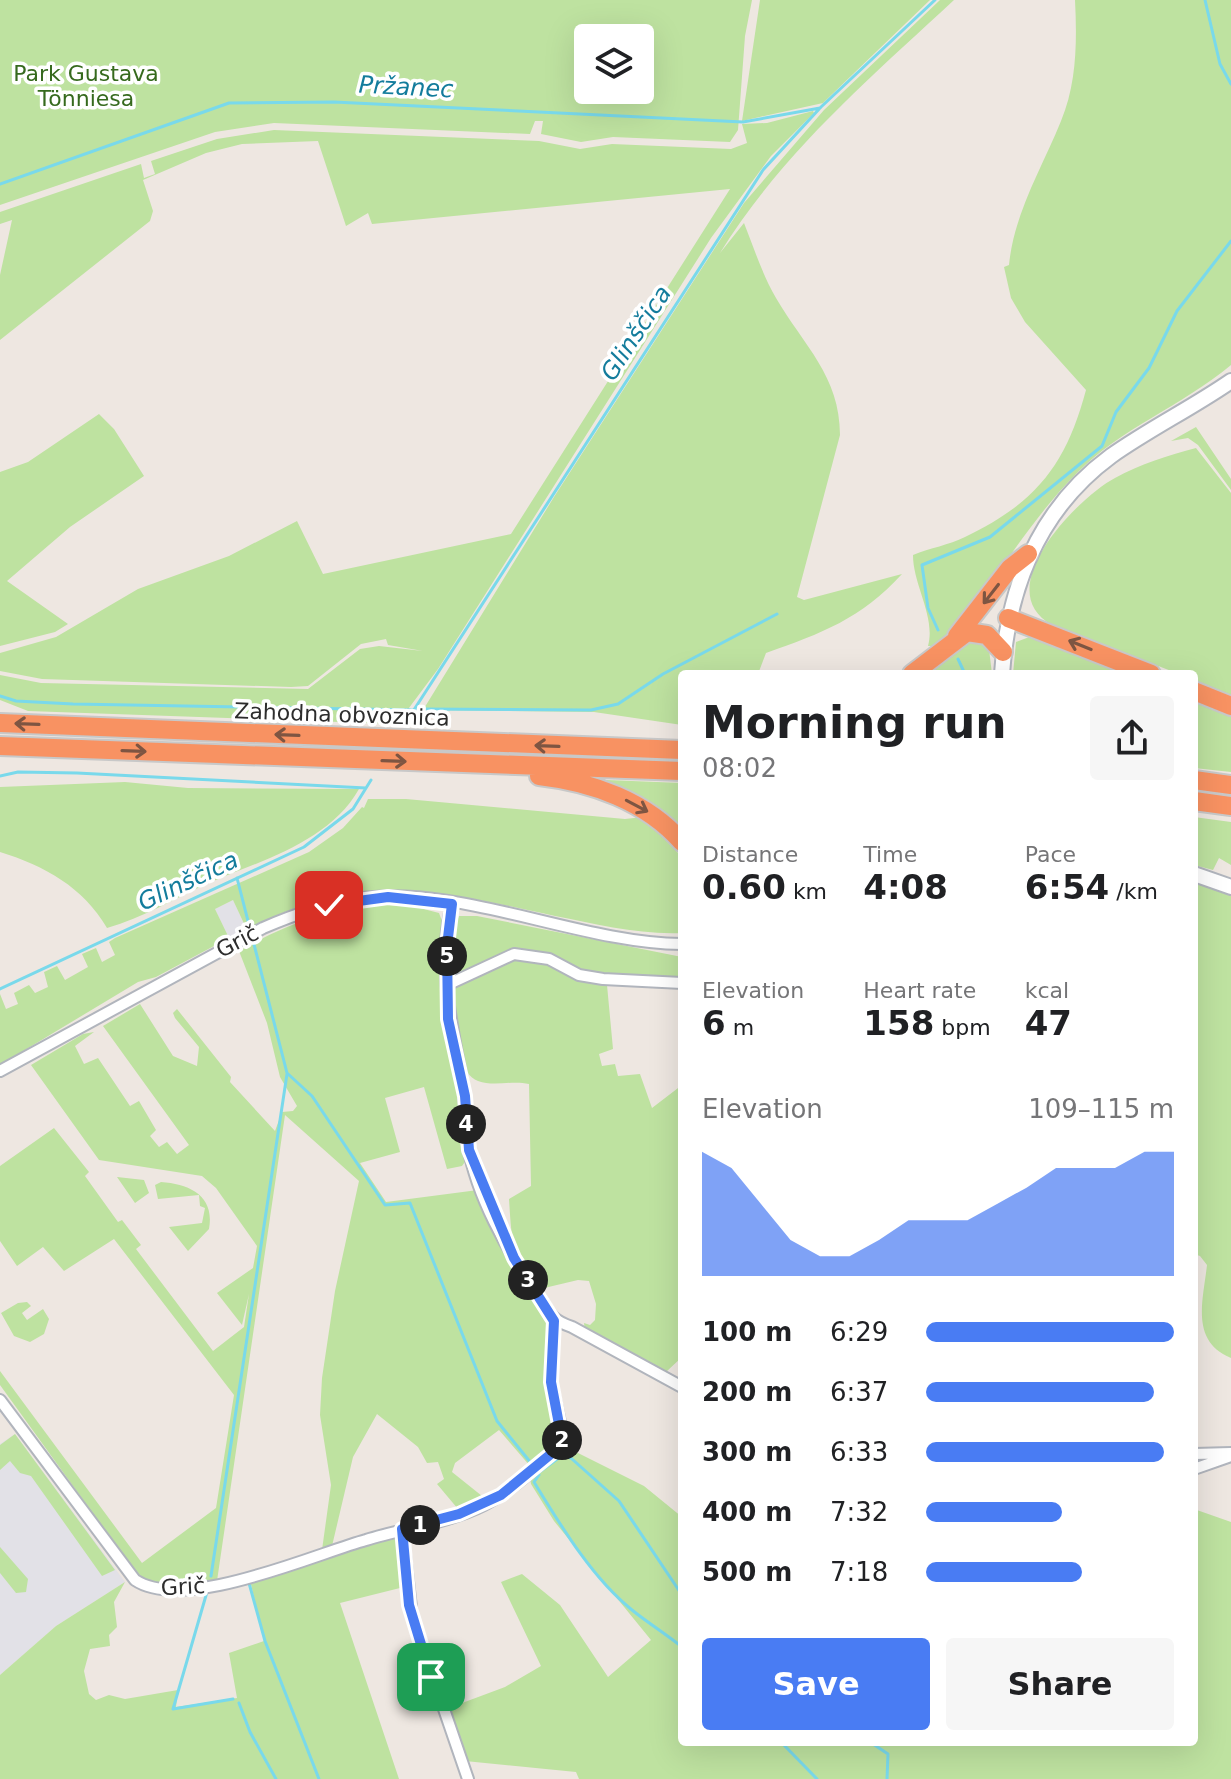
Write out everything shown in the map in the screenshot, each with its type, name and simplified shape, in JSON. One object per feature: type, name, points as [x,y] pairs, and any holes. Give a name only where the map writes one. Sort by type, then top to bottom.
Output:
[{"type":"highway","points":[[917,670],[956,637],[1010,568],[1028,554]]},
{"type":"highway","points":[[1008,618],[1141,670]]},
{"type":"highway","points":[[956,637],[967,632],[983,634],[995,641],[1003,652]]},
{"type":"highway","points":[[1198,693],[1231,706]]},
{"type":"highway","name":"Zahodna obvoznica","points":[[0,723],[678,750]]},
{"type":"highway","points":[[625,748],[655,740],[678,740]]},
{"type":"highway","name":"Zahodna obvoznica","points":[[0,746],[678,771]]},
{"type":"highway","points":[[482,764],[513,775],[570,781],[617,796],[647,810],[678,838]]},
{"type":"highway","points":[[1198,781],[1231,785]]},
{"type":"highway","points":[[1198,802],[1231,806]]},
{"type":"main road","points":[[1002,670],[1008,618],[1028,554],[1079,486],[1109,458],[1231,381]]},
{"type":"main road","points":[[1198,875],[1231,887]]},
{"type":"street","name":"Grič","points":[[0,1071],[257,930],[292,915],[358,899],[388,897],[452,904],[615,937],[678,944]]},
{"type":"street","points":[[452,904],[448,926],[448,1019],[465,1096],[467,1137],[476,1174],[514,1258],[554,1321],[572,1327],[678,1385]]},
{"type":"street","points":[[447,985],[514,954],[549,959],[579,975],[678,983]]},
{"type":"street","name":"Grič","points":[[0,1400],[135,1580],[144,1586],[177,1590],[232,1581],[480,1507],[501,1495],[557,1449],[562,1431],[551,1382],[554,1321]]},
{"type":"street","points":[[1198,1454],[1231,1454]]},
{"type":"street","points":[[1198,1467],[1231,1454]]},
{"type":"street","points":[[402,1529],[412,1616],[468,1779]]},
{"type":"shaded area","points":[[233,900],[247,930],[229,938],[215,909]]},
{"type":"shaded area","points":[[15,1434],[125,1582],[56,1626],[0,1675],[0,1444]]},
{"type":"green space","name":"Park Gustava Tönniesa","points":[[0,0],[752,0],[745,36],[738,130],[730,142],[613,137],[581,142],[541,134],[543,121],[535,121],[530,134],[274,123],[215,132],[0,205]]},
{"type":"green space","points":[[760,0],[930,0],[823,103],[742,121]]},
{"type":"green space","points":[[940,0],[954,0],[859,88],[799,150],[744,217],[720,253],[744,223],[771,289],[818,362],[834,395],[840,435],[797,597],[804,600],[902,574],[871,603],[840,623],[766,653],[760,670],[678,670],[678,724],[594,712],[423,710],[554,497],[744,203],[824,110]]},
{"type":"green space","points":[[1075,0],[1231,0],[1231,365],[1112,443],[1076,474],[1040,515],[957,626],[939,646],[928,646],[929,624],[913,555],[965,537],[990,524],[1029,495],[1058,461],[1069,440],[1086,390],[1025,322],[1011,298],[1004,267],[1009,265],[1023,209],[1061,121],[1070,92],[1075,61]]},
{"type":"green space","points":[[813,111],[771,156],[711,238],[438,669],[397,724],[28,711],[0,700],[0,675],[41,683],[308,689],[360,649],[379,646],[423,651],[388,645],[386,639],[361,644],[308,686],[291,687],[42,679],[0,671],[0,653],[56,637],[138,589],[229,556],[297,521],[323,574],[511,534],[730,189],[372,224],[368,213],[346,226],[318,141],[242,144],[206,153],[143,180],[153,211],[150,221],[0,340],[0,275],[12,220],[0,224],[0,212],[141,164],[144,178],[155,174],[151,161],[217,139],[274,130],[539,141],[580,149],[612,144],[731,149],[747,143],[742,124],[767,123]]},
{"type":"green space","points":[[99,414],[114,429],[144,476],[70,527],[7,581],[68,624],[55,632],[0,646],[0,472],[28,462]]},
{"type":"green space","points":[[1196,427],[1231,479],[1231,490],[1198,445],[1188,438],[1171,441]]},
{"type":"green space","points":[[1196,448],[1231,493],[1231,695],[1198,682],[1198,670],[1169,670],[1052,625],[1035,609],[1030,590],[1034,568],[1061,524],[1080,504],[1115,478],[1155,460]]},
{"type":"green space","points":[[1032,636],[1123,670],[1013,670],[1016,642]]},
{"type":"green space","points":[[971,642],[985,643],[989,649],[992,670],[931,670],[959,646]]},
{"type":"green space","points":[[1198,700],[1231,713],[1231,772],[1198,768]]},
{"type":"green space","points":[[125,782],[188,788],[359,789],[330,823],[293,847],[107,928],[86,901],[61,880],[32,864],[0,852],[0,787]]},
{"type":"green space","points":[[602,782],[678,783],[678,829]]},
{"type":"green space","points":[[368,799],[406,799],[625,819],[643,817],[678,853],[678,933],[634,931],[475,899],[399,892],[362,893],[325,899],[286,911],[247,930],[233,900],[215,909],[229,938],[156,977],[138,982],[0,1065],[0,994],[6,1009],[18,1004],[14,993],[29,985],[35,993],[48,987],[44,972],[57,966],[65,980],[88,967],[82,954],[96,948],[102,962],[115,955],[109,942],[115,938],[309,852],[343,828],[364,808]]},
{"type":"green space","points":[[1198,818],[1231,822],[1231,865],[1219,858],[1213,870],[1198,866]]},
{"type":"green space","points":[[1198,884],[1231,896],[1231,1358],[1218,1351],[1204,1331],[1202,1306],[1207,1265],[1200,1256]]},
{"type":"green space","points":[[386,905],[412,906],[439,913],[442,921],[438,955],[442,1009],[460,1096],[460,1144],[467,1159],[462,1166],[447,1169],[424,1087],[385,1098],[400,1152],[360,1163],[386,1202],[478,1190],[550,1325],[559,1430],[548,1453],[530,1466],[499,1430],[455,1463],[452,1472],[487,1500],[458,1509],[437,1484],[444,1479],[438,1462],[427,1463],[418,1447],[377,1414],[353,1457],[332,1546],[322,1550],[331,1485],[320,1415],[322,1378],[335,1291],[359,1181],[285,1115],[217,1581],[163,1587],[141,1580],[0,1385],[0,1371],[142,1563],[216,1508],[234,1395],[114,1239],[64,1271],[43,1247],[17,1266],[0,1241],[0,1166],[54,1128],[89,1172],[85,1176],[118,1222],[122,1220],[141,1245],[136,1249],[213,1351],[244,1327],[249,1294],[242,1325],[217,1293],[253,1268],[257,1246],[216,1188],[202,1176],[99,1160],[31,1065],[83,1034],[94,1032],[75,1046],[84,1064],[98,1058],[130,1106],[139,1101],[156,1130],[150,1136],[159,1147],[167,1142],[177,1154],[189,1145],[103,1026],[140,1004],[173,1056],[197,1066],[199,1047],[175,1018],[173,1013],[177,1009],[231,1077],[230,1082],[275,1131],[282,1112],[293,1111],[297,1106],[280,1077],[267,1023],[239,951],[274,933],[328,913]]},
{"type":"green space","points":[[459,916],[477,916],[678,956],[678,980],[583,971],[523,950],[504,953],[456,977],[450,974],[451,938]]},
{"type":"green space","points":[[506,958],[541,960],[607,985],[613,1049],[599,1054],[602,1066],[615,1064],[618,1076],[640,1074],[652,1108],[678,1088],[678,1361],[666,1372],[585,1331],[584,1323],[590,1325],[595,1320],[596,1304],[589,1281],[578,1280],[540,1289],[523,1266],[512,1237],[509,1199],[531,1186],[529,1084],[484,1083],[470,1075],[463,1066],[455,1040],[453,988]]},
{"type":"green space","points":[[117,1177],[144,1180],[149,1193],[135,1203]]},
{"type":"green space","points":[[161,1182],[191,1189],[199,1195],[158,1199],[155,1185]]},
{"type":"green space","points":[[199,1195],[208,1208],[209,1229],[188,1251],[169,1227],[202,1223],[205,1208],[200,1206]]},
{"type":"green space","points":[[27,1302],[31,1306],[22,1313],[27,1320],[43,1309],[49,1319],[44,1334],[30,1342],[14,1336],[1,1313],[18,1303]]},
{"type":"green space","points":[[15,1434],[115,1570],[102,1576],[31,1476],[20,1473],[10,1461],[0,1470],[0,1445]]},
{"type":"green space","points":[[568,1448],[644,1486],[678,1514],[678,1746],[1198,1746],[1198,1510],[1231,1522],[1231,1779],[579,1779],[576,1772],[465,1761],[446,1709],[505,1687],[541,1666],[501,1582],[522,1574],[560,1605],[608,1677],[651,1640],[554,1521],[531,1484],[530,1477]]},
{"type":"green space","points":[[396,1536],[404,1587],[340,1603],[399,1779],[0,1779],[0,1675],[56,1626],[125,1582],[114,1602],[117,1627],[109,1635],[110,1646],[90,1649],[84,1671],[89,1694],[96,1700],[109,1695],[125,1699],[178,1690],[176,1707],[237,1698],[229,1653],[264,1641],[250,1580]]},
{"type":"green space","points":[[0,1547],[28,1579],[26,1592],[16,1593],[0,1573]]},
{"type":"waterway","name":"Glinščica","points":[[408,719],[763,170],[821,107],[935,0]]},
{"type":"waterway","name":"Glinščica","points":[[1205,0],[1220,64],[1231,84]]},
{"type":"waterway","name":"Pržanec","points":[[0,184],[229,103],[334,102],[743,122],[820,108]]},
{"type":"waterway","name":"Glinščica","points":[[938,630],[928,608],[922,565],[990,537],[1102,446],[1116,412],[1149,368],[1177,311],[1231,241]]},
{"type":"waterway","points":[[418,709],[591,710],[618,704],[663,674],[777,614]]},
{"type":"waterway","points":[[958,659],[963,670]]},
{"type":"waterway","points":[[0,696],[16,701],[73,704],[415,710]]},
{"type":"waterway","points":[[0,776],[18,772],[77,773],[366,788]]},
{"type":"waterway","name":"Glinščica","points":[[0,989],[304,847],[353,809],[371,780]]},
{"type":"waterway","points":[[237,878],[287,1073],[312,1096],[385,1205],[410,1203],[497,1421],[531,1463]]},
{"type":"waterway","points":[[211,1576],[287,1074]]},
{"type":"waterway","points":[[538,1473],[564,1454],[572,1459],[619,1501],[678,1589]]},
{"type":"waterway","points":[[539,1475],[534,1482],[566,1533],[604,1583],[632,1610],[678,1644]]},
{"type":"waterway","points":[[249,1583],[265,1641],[319,1779]]},
{"type":"waterway","points":[[207,1592],[173,1709],[233,1699]]},
{"type":"waterway","points":[[239,1703],[250,1732],[276,1779]]},
{"type":"waterway","points":[[785,1746],[817,1779]]},
{"type":"waterway","points":[[876,1746],[888,1754],[887,1779]]},
{"type":"route","points":[[329,905],[388,897],[452,904],[447,946],[448,1019],[465,1096],[469,1150],[498,1226],[522,1273],[554,1321],[551,1382],[562,1431],[562,1440],[557,1449],[523,1479],[480,1507],[402,1529],[409,1605],[431,1677]]}]
